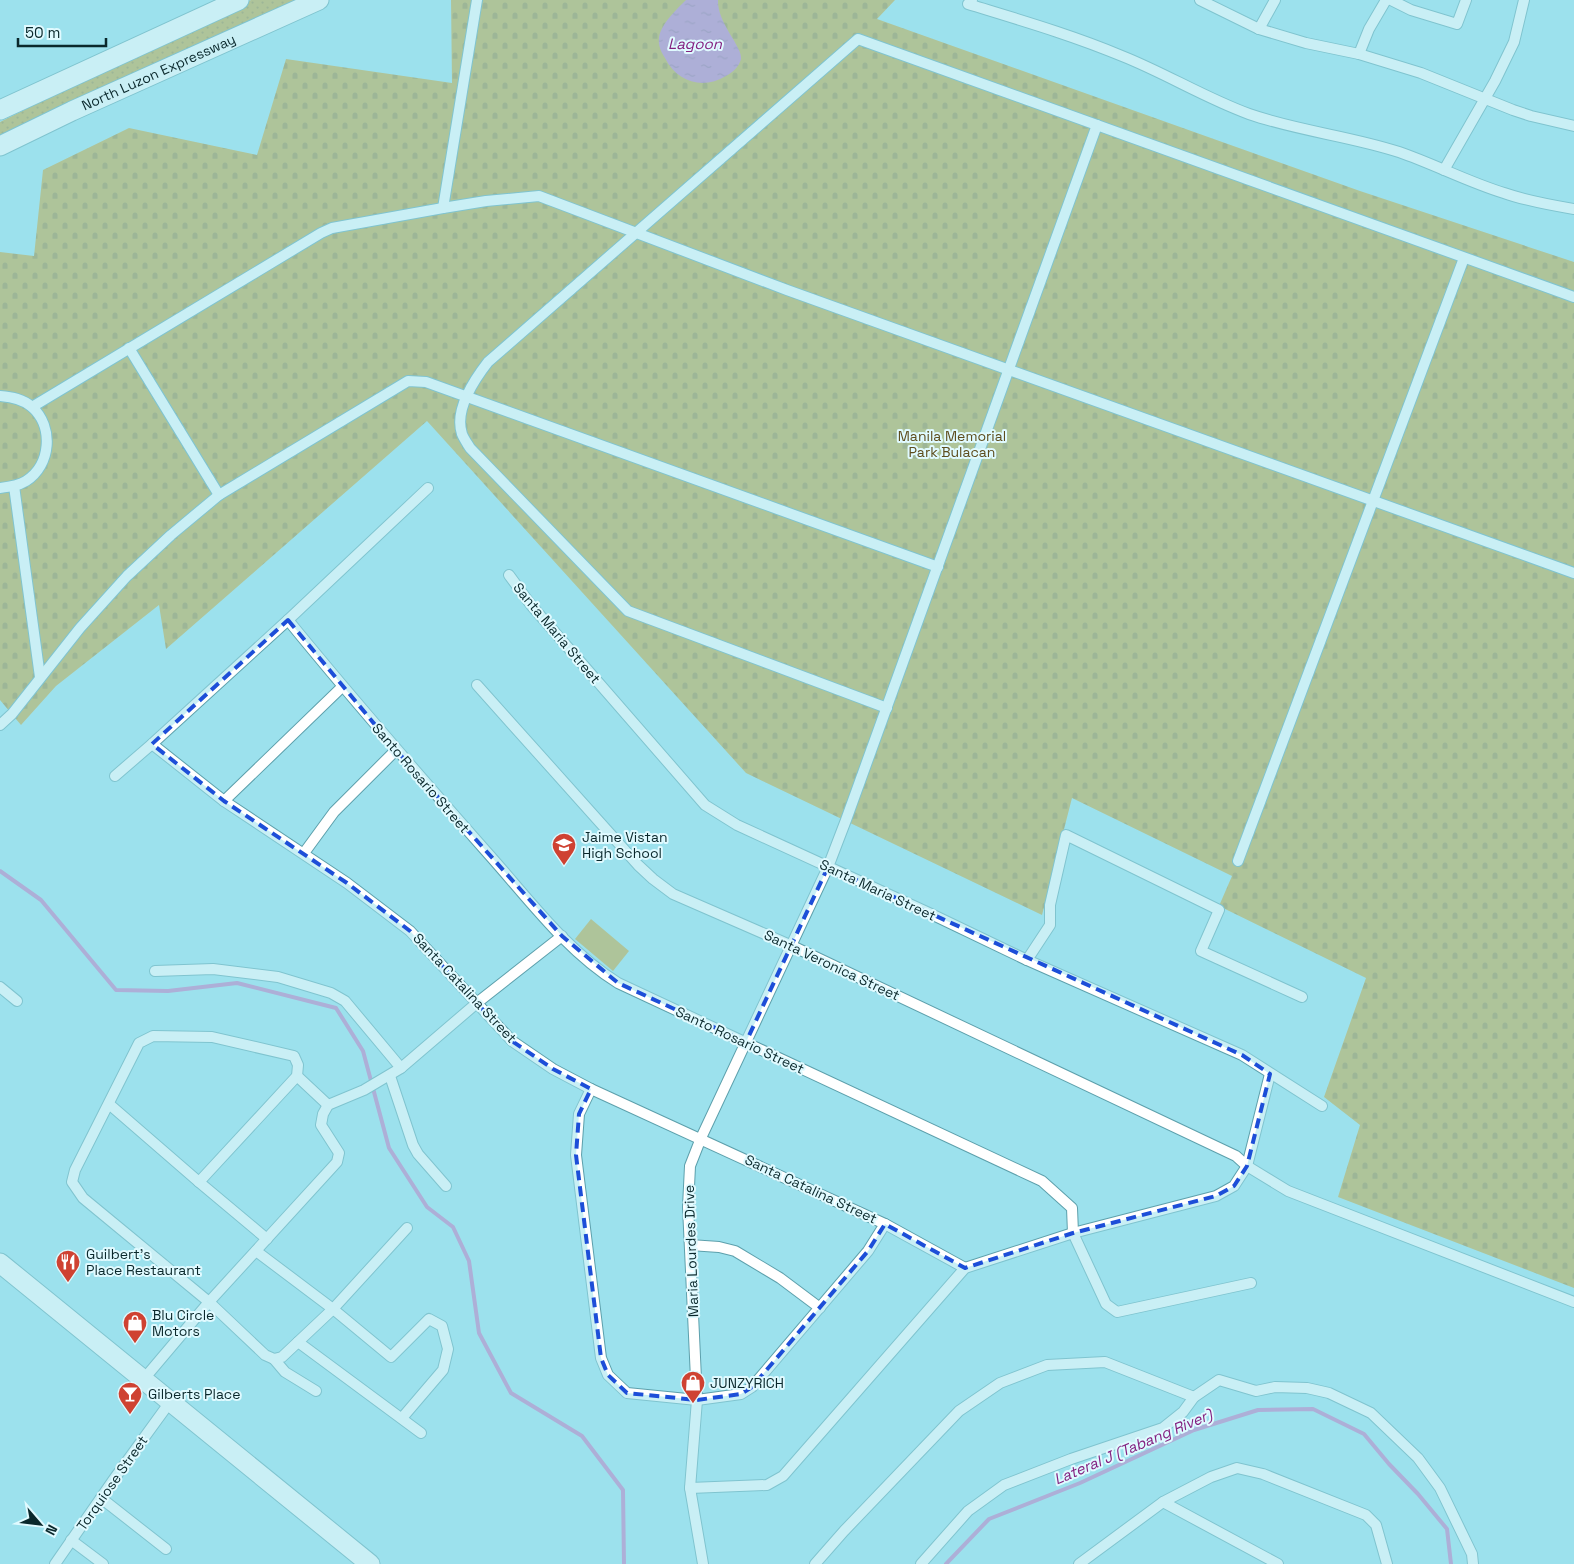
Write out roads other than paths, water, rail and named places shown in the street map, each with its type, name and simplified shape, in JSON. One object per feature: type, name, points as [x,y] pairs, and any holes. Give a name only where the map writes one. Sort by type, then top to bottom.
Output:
[{"type":"highway","points":[[0,110],[239,0]]},
{"type":"highway","name":"North Luzon Expressway","points":[[0,146],[72,111],[319,0]]},
{"type":"highway","points":[[0,1264],[370,1564]]},
{"type":"street","points":[[443,208],[477,0]]},
{"type":"street","points":[[972,0],[968,4],[1061,32],[1124,56],[1223,104],[1251,114],[1294,127],[1375,144],[1502,193],[1574,209]]},
{"type":"street","points":[[1200,0],[1259,29],[1306,43],[1359,54],[1421,73],[1531,116],[1574,126]]},
{"type":"street","points":[[1259,29],[1275,0]]},
{"type":"street","points":[[1359,54],[1368,29],[1386,0]]},
{"type":"street","points":[[1391,0],[1411,10],[1457,24],[1466,0]]},
{"type":"street","points":[[1444,170],[1486,98],[1514,42],[1524,0]]},
{"type":"street","points":[[887,708],[628,611],[470,448],[462,432],[462,413],[466,397],[475,378],[488,362],[858,39],[1574,297]]},
{"type":"street","name":"Maria Lourdes Drive","points":[[704,1564],[690,1488],[696,1400],[688,1207],[690,1166],[701,1138],[790,945],[828,867],[1098,125]]},
{"type":"street","points":[[32,407],[332,228],[486,201],[539,196],[634,233],[1009,370],[1574,573]]},
{"type":"street","points":[[1238,861],[1464,258]]},
{"type":"street","points":[[130,348],[219,495]]},
{"type":"street","points":[[0,725],[12,714],[80,628],[127,576],[171,535],[219,495],[408,381],[426,382],[938,567]]},
{"type":"street","points":[[0,396],[17,399],[32,407],[41,418],[46,431],[47,445],[44,459],[37,471],[27,480],[14,486],[0,488]]},
{"type":"street","points":[[14,486],[40,677]]},
{"type":"street","points":[[115,776],[288,620],[428,488]]},
{"type":"street","name":"Santa Maria Street","points":[[508,576],[705,805],[737,825],[1027,960],[1242,1055],[1322,1106]]},
{"type":"street","name":"Santo Rosario Street","points":[[288,620],[396,750],[562,936],[599,972],[618,983],[1042,1181],[1072,1208],[1073,1233],[1106,1304],[1116,1312],[1251,1283]]},
{"type":"street","name":"Santa Veronica Street","points":[[476,685],[638,865],[673,894],[790,945],[1236,1156],[1246,1166],[1288,1191],[1574,1302]]},
{"type":"street","points":[[224,801],[342,687]]},
{"type":"street","name":"Santa Catalina Street","points":[[152,744],[224,801],[347,882],[410,931],[478,1002],[512,1041],[553,1069],[591,1089],[885,1224],[965,1268]]},
{"type":"street","points":[[304,854],[334,812],[396,750]]},
{"type":"street","points":[[1027,960],[1050,925],[1050,905],[1066,835],[1219,910],[1201,951],[1302,997]]},
{"type":"street","points":[[143,1380],[209,1302],[337,1162],[339,1153],[322,1125],[323,1114],[328,1105],[364,1090],[401,1068],[478,1002],[562,936]]},
{"type":"street","points":[[156,971],[213,969],[278,977],[331,993],[345,1001],[401,1068]]},
{"type":"street","points":[[0,987],[17,1001]]},
{"type":"street","points":[[199,1182],[297,1076],[298,1064],[294,1056],[212,1037],[153,1036],[139,1043],[75,1170],[72,1182],[83,1198],[209,1302],[265,1355],[274,1359],[285,1372],[316,1391]]},
{"type":"street","points":[[690,1488],[767,1485],[783,1476],[965,1268],[1073,1233],[1216,1196],[1234,1186],[1246,1166],[1270,1074]]},
{"type":"street","points":[[297,1076],[328,1105]]},
{"type":"street","points":[[387,1077],[413,1145],[418,1154],[446,1186]]},
{"type":"street","points":[[591,1089],[579,1114],[576,1155],[601,1358],[608,1375],[628,1393],[696,1400],[741,1394],[752,1387],[868,1251],[885,1224]]},
{"type":"street","points":[[109,1104],[267,1238]]},
{"type":"street","points":[[274,1359],[282,1357],[333,1309],[407,1228]]},
{"type":"street","points":[[690,1244],[735,1251],[780,1278],[820,1308]]},
{"type":"street","points":[[256,1251],[333,1309],[390,1357],[429,1319],[442,1326],[448,1349],[442,1370],[402,1418]]},
{"type":"street","points":[[298,1342],[421,1433]]},
{"type":"street","points":[[816,1564],[844,1531],[959,1411],[1000,1383],[1047,1366],[1105,1362],[1194,1397]]},
{"type":"street","points":[[921,1564],[968,1511],[1004,1485],[1071,1459],[1163,1428],[1183,1412],[1194,1397],[1219,1380],[1256,1391],[1275,1387],[1307,1388],[1329,1393],[1371,1414],[1418,1458],[1440,1488],[1472,1554],[1473,1564]]},
{"type":"street","name":"Torquiose Street","points":[[55,1564],[170,1402]]},
{"type":"street","points":[[1082,1561],[1163,1502],[1211,1477],[1237,1468],[1263,1474],[1366,1515],[1376,1525],[1387,1564]]},
{"type":"street","points":[[101,1498],[166,1549]]},
{"type":"street","points":[[1163,1502],[1278,1564]]},
{"type":"street","points":[[71,1540],[103,1564]]},
{"type":"street","points":[[1082,1561],[1096,1564]]},
{"type":"water","name":"Lagoon","points":[[686,0],[718,0],[721,17],[741,54],[740,62],[735,69],[717,80],[700,83],[684,78],[670,66],[660,49],[659,40],[662,28],[671,15]]},
{"type":"waterway","name":"Lateral J (Tabang River)","points":[[0,871],[41,900],[116,990],[168,991],[237,983],[336,1008],[363,1051],[389,1148],[427,1207],[453,1227],[469,1261],[479,1333],[511,1393],[582,1436],[623,1490],[624,1564]]},
{"type":"waterway","name":"Lateral J (Tabang River)","points":[[946,1564],[989,1519],[1080,1483],[1194,1430],[1258,1410],[1313,1409],[1364,1434],[1418,1494],[1447,1529],[1451,1564]]},
{"type":"place","name":"Jaime Vistan High School","points":[[564,866]]},
{"type":"place","name":"Guilbert's Place Restaurant","points":[[68,1283]]},
{"type":"place","name":"Blu Circle Motors","points":[[135,1344]]},
{"type":"place","name":"JUNZYRICH","points":[[693,1404]]},
{"type":"place","name":"Gilberts Place","points":[[130,1415]]},
{"type":"park label","name":"Manila Memorial Park Bulacan","points":[[952,444]]}]
